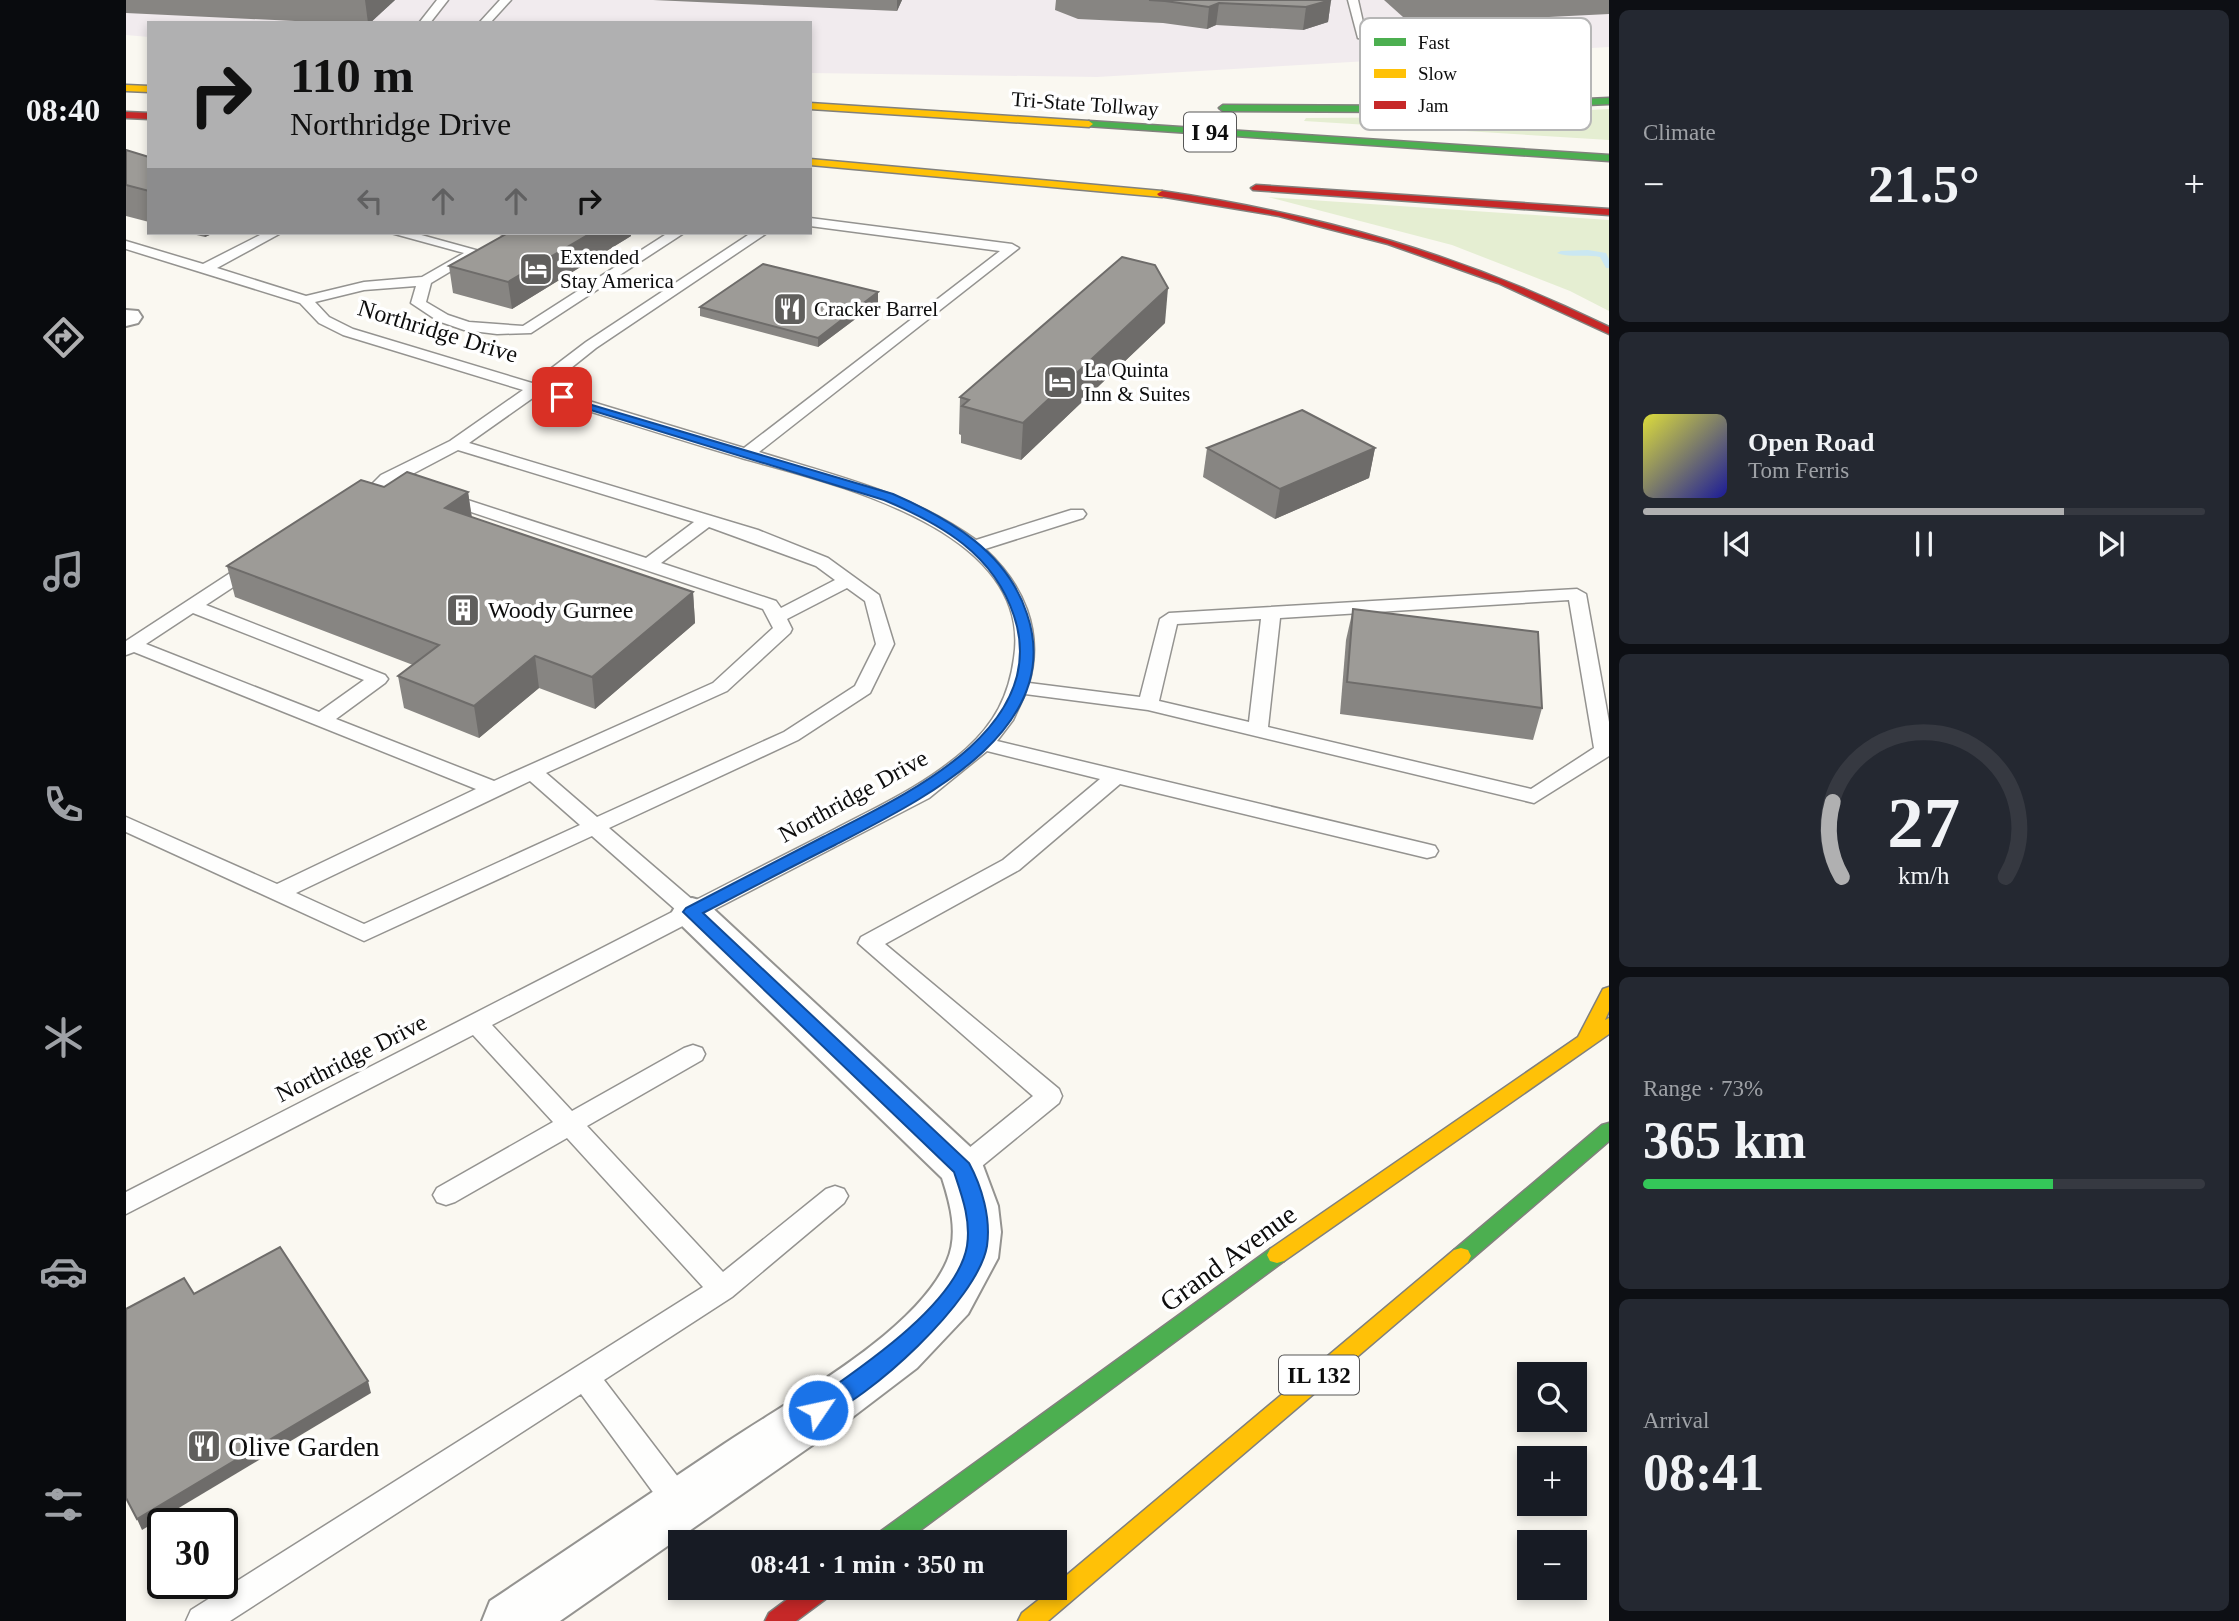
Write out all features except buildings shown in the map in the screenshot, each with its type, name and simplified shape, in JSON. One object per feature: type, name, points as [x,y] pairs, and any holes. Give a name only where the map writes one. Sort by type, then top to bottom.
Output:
[{"type":"main road","points":[[126,88],[147,89]]},
{"type":"main road","points":[[812,96],[865,93]]},
{"type":"main road","points":[[1591,102],[1609,101]]},
{"type":"main road","name":"Tri-State Tollway","points":[[812,106],[1609,158]]},
{"type":"main road","points":[[1200,108],[1360,109]]},
{"type":"main road","points":[[126,115],[147,116]]},
{"type":"main road","points":[[812,161],[1609,212]]},
{"type":"main road","points":[[812,161],[1174,197],[1289,215],[1375,236],[1465,265],[1543,296],[1609,331]]},
{"type":"main road","points":[[1585,1042],[1609,993]]},
{"type":"main road","name":"Grand Avenue","points":[[901,1530],[1345,1205],[1609,1026]]},
{"type":"main road","name":"IL 132","points":[[1030,1621],[1609,1130]]},
{"type":"main road","points":[[777,1621],[805,1600]]},
{"type":"street","points":[[511,1621],[886,1362],[945,1305],[967,1272],[976,1248],[978,1228],[974,1202],[962,1168],[692,912]]},
{"type":"lane","points":[[423,21],[443,0]]},
{"type":"lane","points":[[486,21],[506,0]]},
{"type":"lane","points":[[1353,0],[1360,27]]},
{"type":"lane","points":[[746,454],[1012,248],[812,222]]},
{"type":"lane","points":[[205,269],[270,235]]},
{"type":"lane","points":[[126,245],[305,300],[364,286],[425,281],[476,252],[406,235]]},
{"type":"lane","points":[[425,281],[418,303],[450,323],[500,331],[526,330],[674,235]]},
{"type":"lane","points":[[364,494],[456,444],[536,389],[591,345],[757,235]]},
{"type":"lane","name":"Northridge Drive","points":[[126,1204],[922,793],[964,763],[1000,725],[1018,687],[1025,663],[1025,627],[1013,591],[987,558],[925,513],[889,497],[348,332],[324,320],[305,300]]},
{"type":"lane","points":[[126,824],[364,933],[791,736],[863,689],[885,644],[873,599],[822,562],[752,534],[456,444]]},
{"type":"lane","points":[[277,893],[494,789],[719,687],[783,629],[770,605],[387,480]]},
{"type":"lane","points":[[973,547],[1077,514]]},
{"type":"lane","points":[[648,565],[707,520]]},
{"type":"lane","points":[[129,647],[272,554]]},
{"type":"lane","points":[[776,617],[847,581]]},
{"type":"lane","points":[[1018,687],[1148,704],[1534,796],[1604,750],[1577,594],[1169,620],[1148,704]]},
{"type":"lane","points":[[192,606],[378,679],[322,720]]},
{"type":"lane","points":[[1258,730],[1271,613]]},
{"type":"lane","points":[[129,647],[494,789]]},
{"type":"lane","points":[[982,744],[1427,851]]},
{"type":"lane","points":[[532,772],[692,912]]},
{"type":"lane","points":[[962,1168],[1050,1096],[869,943],[1011,865],[1116,776]]},
{"type":"lane","points":[[476,1023],[722,1289]]},
{"type":"lane","points":[[446,1195],[693,1054]]},
{"type":"lane","points":[[202,1621],[722,1289],[835,1196]]},
{"type":"lane","points":[[584,1376],[680,1504]]},
{"type":"shaded area","points":[[126,0],[1609,0],[1609,47],[1591,48],[1591,18],[1360,18],[1360,62],[1097,77],[812,73],[812,21],[147,21],[147,37],[126,35]]},
{"type":"green space","points":[[1609,109],[1609,140],[1448,130],[1591,130],[1591,110]]},
{"type":"green space","points":[[1306,118],[1360,118],[1360,124],[1304,121]]},
{"type":"green space","points":[[1268,197],[1609,220],[1609,311],[1570,291],[1452,245]]},
{"type":"waterway","points":[[1561,253],[1588,252],[1603,255],[1609,266]]},
{"type":"traffic: fast","points":[[1591,102],[1609,101]]},
{"type":"traffic: fast","points":[[1223,108],[1360,109]]},
{"type":"traffic: fast","points":[[1089,124],[1609,158]]},
{"type":"traffic: fast","points":[[1461,1256],[1609,1130]]},
{"type":"traffic: fast","points":[[901,1530],[1277,1255]]},
{"type":"traffic: slow","points":[[126,88],[147,89]]},
{"type":"traffic: slow","points":[[812,106],[1089,124]]},
{"type":"traffic: slow","points":[[812,162],[1162,194]]},
{"type":"traffic: slow","points":[[1585,1042],[1609,993]]},
{"type":"traffic: slow","points":[[1277,1255],[1609,1025]]},
{"type":"traffic: slow","points":[[1030,1621],[1461,1256]]},
{"type":"traffic: jam","points":[[126,115],[147,116]]},
{"type":"traffic: jam","points":[[1256,188],[1609,212]]},
{"type":"traffic: jam","points":[[1162,194],[1279,213],[1392,242],[1502,281],[1609,331]]},
{"type":"traffic: jam","points":[[777,1621],[805,1600]]},
{"type":"place","name":"Extended Stay America","points":[[536,269]]},
{"type":"place","name":"Cracker Barrel","points":[[790,309]]},
{"type":"place","name":"La Quinta Inn & Suites","points":[[1060,382]]},
{"type":"place","name":"Woody Gurnee","points":[[463,610]]},
{"type":"place","name":"Olive Garden","points":[[204,1446]]},
{"type":"route","points":[[562,397],[889,497],[925,513],[958,534],[987,558],[1013,591],[1025,627],[1025,663],[1017,695],[1000,725],[964,763],[922,793],[692,912],[962,1168],[974,1202],[978,1228],[976,1248],[967,1272],[945,1305],[886,1362],[818,1410]]}]
